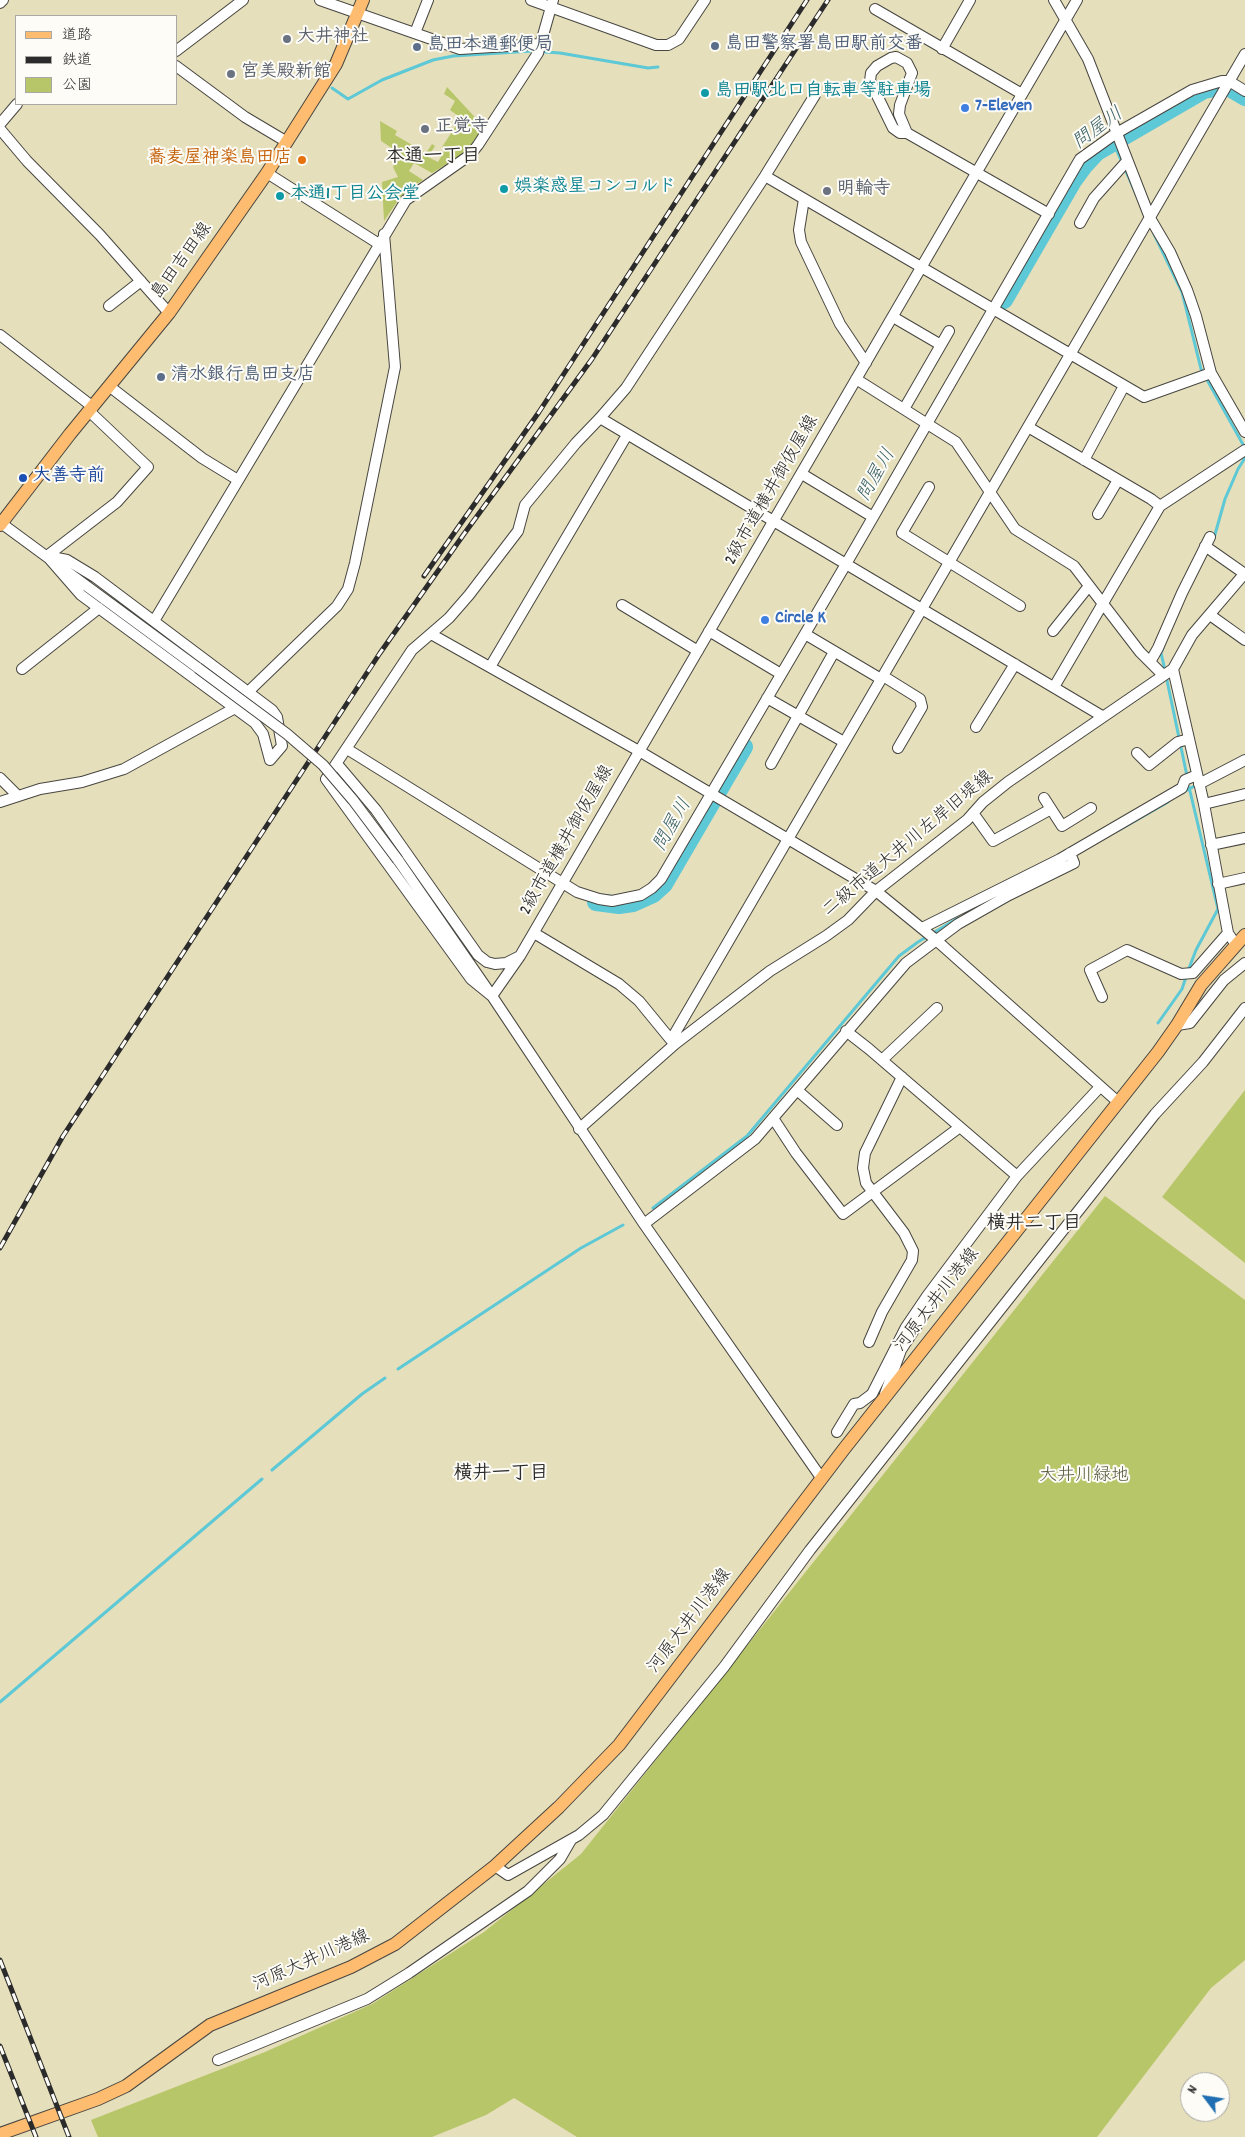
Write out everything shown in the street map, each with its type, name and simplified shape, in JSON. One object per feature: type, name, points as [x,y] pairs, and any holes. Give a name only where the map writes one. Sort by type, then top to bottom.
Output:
[{"type":"main road","name":"島田吉田線","points":[[0,523],[168,313],[267,173],[336,64],[363,0]]},
{"type":"main road","name":"河原大井川港線","points":[[0,2134],[98,2100],[126,2086],[210,2025],[360,1963],[395,1944],[495,1866],[559,1807],[620,1745],[822,1479],[1177,1025],[1201,985],[1241,940]]},
{"type":"street","points":[[178,49],[243,0]]},
{"type":"street","points":[[320,0],[460,49],[540,44]]},
{"type":"street","points":[[415,33],[428,0]]},
{"type":"street","points":[[531,0],[552,3],[656,45],[668,45],[679,38],[705,0]]},
{"type":"street","points":[[942,49],[970,0]]},
{"type":"street","points":[[1054,0],[1088,60],[1150,218],[1170,252],[1187,290],[1211,373],[1245,432]]},
{"type":"street","name":"2級市道横井御仮屋線","points":[[492,996],[534,933],[1077,0]]},
{"type":"street","points":[[154,621],[384,234],[406,200],[470,155],[478,145],[538,53],[552,3]]},
{"type":"street","points":[[875,9],[1022,94]]},
{"type":"street","points":[[534,933],[619,984],[639,1001],[673,1042],[787,840],[1245,54]]},
{"type":"street","points":[[906,133],[899,114],[900,105],[912,73],[908,63],[896,57],[890,58],[876,66],[870,81],[893,128],[900,133],[906,133],[1049,214]]},
{"type":"street","points":[[178,68],[245,118],[287,142]]},
{"type":"street","points":[[347,749],[577,892],[599,899],[612,900],[641,895],[661,879],[994,310],[1080,159],[1116,134],[1192,90],[1209,84],[1229,81],[1245,91]]},
{"type":"street","points":[[492,996],[470,979],[326,779],[412,650],[449,618],[469,595],[518,531],[525,505],[576,443],[626,388],[765,176],[814,95]]},
{"type":"street","points":[[0,124],[16,105]]},
{"type":"street","points":[[0,129],[26,161],[100,235],[168,313]]},
{"type":"street","points":[[1080,223],[1094,198],[1127,161]]},
{"type":"street","points":[[267,173],[378,244]]},
{"type":"street","points":[[765,176],[1144,397],[1211,373]]},
{"type":"street","points":[[804,200],[799,230],[801,242],[840,324],[866,363]]},
{"type":"street","points":[[0,802],[40,788],[82,782],[124,769],[235,708],[248,692],[337,606],[348,589],[355,563],[395,367],[384,234]]},
{"type":"street","points":[[108,306],[140,281]]},
{"type":"street","points":[[893,317],[942,345]]},
{"type":"street","points":[[904,409],[949,332]]},
{"type":"street","points":[[0,335],[91,409],[148,467],[117,502],[47,556]]},
{"type":"street","points":[[856,380],[956,442],[1014,529],[1074,566],[1103,605],[1163,676]]},
{"type":"street","points":[[109,386],[202,458],[238,480]]},
{"type":"street","points":[[1084,460],[1124,386]]},
{"type":"street","points":[[600,418],[1102,716]]},
{"type":"street","points":[[1028,427],[1160,506]]},
{"type":"street","points":[[490,667],[627,435]]},
{"type":"street","points":[[1054,687],[1160,506],[1245,450]]},
{"type":"street","points":[[802,474],[873,517]]},
{"type":"street","points":[[1098,514],[1118,480]]},
{"type":"street","points":[[929,487],[902,533],[1020,606]]},
{"type":"street","points":[[0,523],[287,734],[323,765],[353,800],[398,860],[492,996],[579,1130],[822,1479]]},
{"type":"street","points":[[1150,662],[1208,541],[1245,573]]},
{"type":"street","points":[[47,556],[67,560],[95,577],[272,710],[277,717],[282,746],[270,760],[263,734],[255,723],[80,594],[47,556]]},
{"type":"street","name":"二級市道大井川左岸旧堤線","points":[[579,1130],[673,1042],[770,971],[848,920],[876,891],[967,820],[983,802],[1008,782],[1173,669],[1192,636],[1245,573]]},
{"type":"street","points":[[1053,631],[1089,586]]},
{"type":"street","points":[[622,605],[698,651]]},
{"type":"street","points":[[22,669],[99,608]]},
{"type":"street","points":[[1210,615],[1245,640]]},
{"type":"street","points":[[709,631],[781,674]]},
{"type":"street","points":[[430,634],[640,751],[787,840],[876,891],[936,940],[1118,1102]]},
{"type":"street","points":[[804,634],[920,699],[922,707],[898,748]]},
{"type":"street","points":[[771,764],[834,652]]},
{"type":"street","points":[[976,727],[1016,664]]},
{"type":"street","points":[[1173,669],[1204,804],[1228,933]]},
{"type":"street","points":[[767,698],[844,742]]},
{"type":"street","points":[[1136,752],[1149,764],[1178,742],[1189,739]]},
{"type":"street","points":[[923,929],[984,903],[1072,858],[1182,788],[1185,780],[1198,780],[1245,760]]},
{"type":"street","points":[[337,764],[376,810],[478,955],[487,962],[495,964],[520,956]]},
{"type":"street","points":[[0,778],[17,795]]},
{"type":"street","points":[[1204,804],[1245,794]]},
{"type":"street","points":[[1044,798],[1062,826],[1091,808]]},
{"type":"street","points":[[973,813],[993,841],[1051,809]]},
{"type":"street","points":[[1211,845],[1245,838]]},
{"type":"street","points":[[1218,884],[1245,878]]},
{"type":"street","points":[[644,1224],[755,1139],[906,963],[984,903]]},
{"type":"street","points":[[1228,933],[1241,940]]},
{"type":"street","points":[[1102,997],[1090,970],[1127,950],[1181,974],[1193,973],[1228,933]]},
{"type":"street","points":[[1177,1025],[1190,1023],[1224,980],[1245,963]]},
{"type":"street","points":[[882,1060],[937,1008]]},
{"type":"street","points":[[495,1866],[508,1875],[572,1839],[603,1815],[718,1674],[810,1550],[1155,1114],[1203,1062],[1245,1008]]},
{"type":"street","points":[[846,1031],[1017,1176]]},
{"type":"street","points":[[869,1342],[882,1312],[912,1260],[913,1251],[904,1233],[872,1193],[866,1183],[863,1168],[865,1153],[902,1077]]},
{"type":"street","points":[[837,1432],[854,1404],[860,1403],[872,1394],[906,1327],[926,1296],[1017,1176],[1100,1086]]},
{"type":"street","points":[[797,1090],[837,1125]]},
{"type":"street","points":[[773,1118],[796,1153],[843,1214],[960,1127]]},
{"type":"street","points":[[882,1402],[901,1350],[928,1310],[926,1296]]},
{"type":"street","points":[[218,2060],[306,2026],[366,1998],[409,1973],[528,1891],[560,1858],[572,1839]]},
{"type":"green space","points":[[447,87],[484,127],[465,153],[432,173],[414,163],[409,171],[423,180],[409,189],[399,199],[384,221],[382,182],[398,177],[393,167],[401,154],[381,141],[380,121],[397,131],[395,135],[426,153],[432,144],[435,146],[428,157],[438,162],[445,150],[442,147],[461,118],[450,110],[455,101],[444,94]]},
{"type":"green space","points":[[1245,1090],[1245,1263],[1162,1197]]},
{"type":"green space","name":"大井川緑地","points":[[1105,1196],[1245,1300],[1245,1960],[1211,1988],[1097,2137],[577,2137],[514,2098],[486,2115],[432,2137],[98,2137],[91,2120],[265,2052],[372,2004],[484,1932],[581,1854]]},
{"type":"waterway","points":[[332,88],[348,99],[382,80],[433,60],[453,56],[532,51],[560,53],[648,68],[658,67]]},
{"type":"waterway","name":"問屋川","points":[[1004,300],[1073,181],[1097,152],[1204,90],[1228,87],[1245,97]]},
{"type":"waterway","points":[[1113,142],[1136,194]]},
{"type":"waterway","points":[[1154,234],[1182,292],[1201,369],[1245,448]]},
{"type":"waterway","points":[[1214,538],[1225,499],[1245,458]]},
{"type":"waterway","points":[[1163,648],[1161,653],[1187,776]]},
{"type":"waterway","name":"問屋川","points":[[596,902],[619,905],[633,903],[653,894],[664,884],[744,747]]},
{"type":"waterway","points":[[1182,793],[1198,784]]},
{"type":"waterway","points":[[1188,971],[1196,950],[1218,909],[1189,787]]},
{"type":"waterway","points":[[1119,830],[1168,802]]},
{"type":"waterway","points":[[653,1208],[747,1136],[899,956],[958,918]]},
{"type":"waterway","points":[[1158,1023],[1182,989],[1186,977]]},
{"type":"waterway","points":[[398,1369],[581,1248],[623,1225]]},
{"type":"waterway","points":[[272,1470],[362,1394],[385,1378]]},
{"type":"waterway","points":[[0,1702],[262,1479]]},
{"type":"railway","points":[[424,576],[539,412],[807,0]]},
{"type":"railway","points":[[0,1248],[63,1136],[380,653],[592,359],[828,0]]},
{"type":"railway","points":[[0,1960],[69,2137]]},
{"type":"railway","points":[[0,2046],[36,2137]]},
{"type":"place","name":"大井神社","points":[[287,39]]},
{"type":"place","name":"島田警察署島田駅前交番","points":[[715,46]]},
{"type":"place","name":"島田本通郵便局","points":[[417,47]]},
{"type":"place","name":"宮美殿新館","points":[[231,74]]},
{"type":"place","name":"島田駅北口自転車等駐車場","points":[[705,93]]},
{"type":"place","name":"7-Eleven","points":[[965,108]]},
{"type":"place","name":"正覚寺","points":[[425,129]]},
{"type":"place","name":"蕎麦屋神楽島田店","points":[[302,160]]},
{"type":"place","name":"娯楽惑星コンコルド","points":[[504,189]]},
{"type":"place","name":"明輪寺","points":[[827,191]]},
{"type":"place","name":"本通1丁目公会堂","points":[[280,196]]},
{"type":"place","name":"清水銀行島田支店","points":[[161,377]]},
{"type":"place","name":"大善寺前","points":[[23,478]]},
{"type":"place","name":"Circle K","points":[[765,620]]},
{"type":"district","name":"本通一丁目","points":[[433,158]]},
{"type":"district","name":"横井二丁目","points":[[1034,1225]]},
{"type":"district","name":"横井一丁目","points":[[501,1475]]}]
